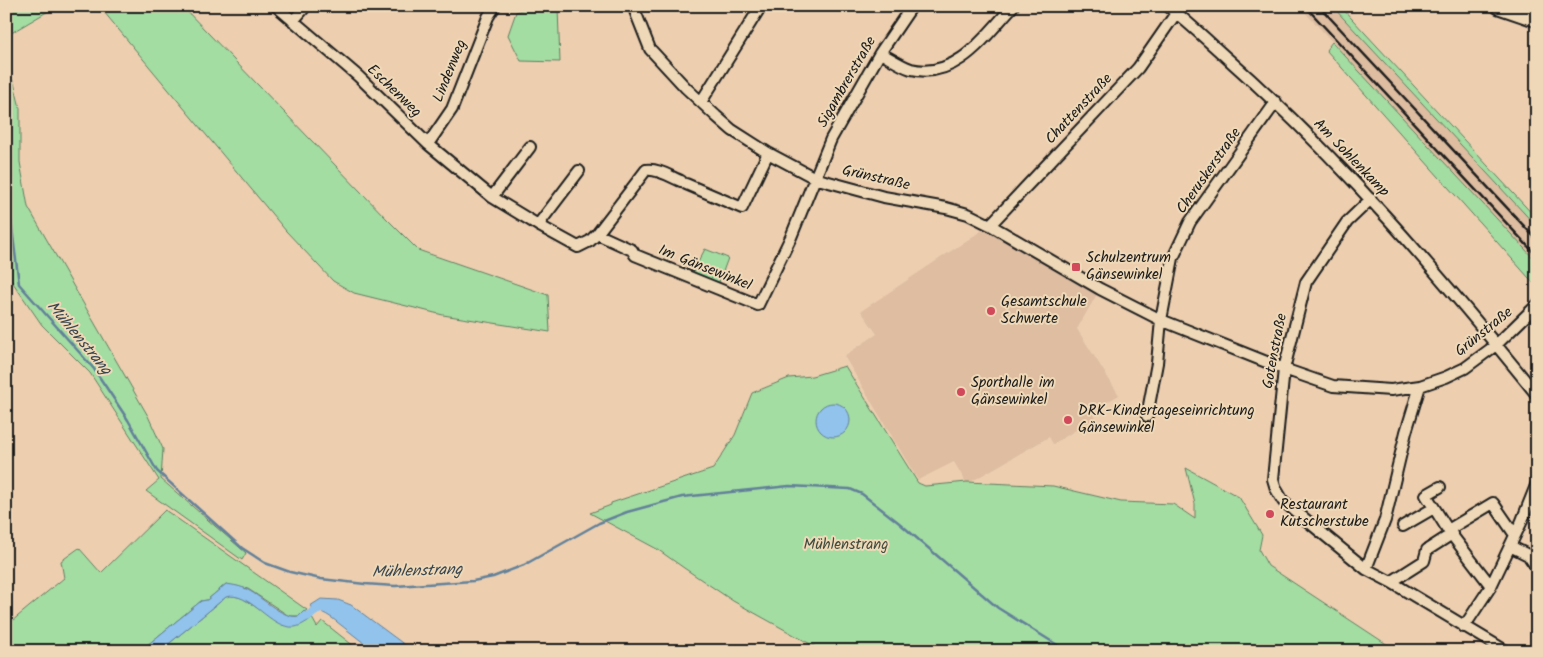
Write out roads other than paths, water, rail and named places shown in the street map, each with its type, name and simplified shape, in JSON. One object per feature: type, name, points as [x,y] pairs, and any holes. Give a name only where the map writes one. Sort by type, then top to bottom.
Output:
[{"type":"main road","points":[[1500,6],[1537,19]]},
{"type":"street","name":"Eschenweg","points":[[276,6],[358,76],[428,144],[492,197],[578,247],[590,241],[597,234],[646,170],[657,170],[679,182],[742,208],[768,153]]},
{"type":"street","points":[[293,21],[306,6]]},
{"type":"street","name":"Lindenweg","points":[[428,144],[452,109],[488,17],[495,6]]},
{"type":"street","name":"Grünstraße","points":[[633,6],[650,49],[701,102],[732,130],[768,153],[815,178],[884,197],[946,208],[968,214],[1094,286],[1161,320],[1284,369],[1333,386],[1391,390],[1420,386],[1446,377],[1465,368],[1496,345],[1537,305]]},
{"type":"street","points":[[701,102],[761,6]]},
{"type":"street","name":"Sigambrerstraße","points":[[815,178],[831,139],[880,54],[912,6]]},
{"type":"street","points":[[880,54],[910,69],[932,71],[946,68],[964,58],[1013,6]]},
{"type":"street","name":"Am Sohlenkamp","points":[[1175,8],[1276,102],[1372,200],[1496,345]]},
{"type":"street","name":"Chattenstraße","points":[[990,226],[1138,68],[1175,8]]},
{"type":"street","name":"Cheruskerstraße","points":[[1161,320],[1173,258],[1190,222],[1276,102]]},
{"type":"street","points":[[492,197],[530,147]]},
{"type":"street","points":[[538,225],[579,171]]},
{"type":"street","name":"Im Gänsewinkel","points":[[597,234],[632,250],[635,255],[758,305],[791,237],[815,178]]},
{"type":"street","name":"Gotenstraße","points":[[1372,200],[1347,222],[1306,282],[1284,369],[1273,479],[1283,501],[1366,569],[1506,651]]},
{"type":"street","points":[[1147,416],[1157,363],[1161,320]]},
{"type":"street","points":[[1496,345],[1537,395]]},
{"type":"street","points":[[1366,569],[1385,520],[1406,432],[1420,386]]},
{"type":"street","points":[[1464,627],[1491,586],[1537,483]]},
{"type":"street","points":[[1440,487],[1426,496],[1450,532],[1491,586]]},
{"type":"street","points":[[1391,582],[1424,561],[1428,550],[1450,532],[1493,503],[1515,535]]},
{"type":"street","points":[[1403,526],[1434,508]]},
{"type":"street","points":[[1510,546],[1528,555],[1536,567]]},
{"type":"water","points":[[833,403],[840,404],[845,408],[849,413],[849,427],[845,432],[840,436],[833,437],[826,436],[821,432],[817,427],[816,420],[817,413],[821,408],[826,404]]},
{"type":"water","points":[[226,584],[254,593],[287,615],[299,616],[304,611],[312,618],[295,627],[286,626],[277,623],[243,599],[235,596],[226,597],[160,651],[140,651],[201,601],[207,600]]},
{"type":"water","points":[[321,599],[338,600],[351,605],[413,651],[374,651],[332,618],[310,606]]},
{"type":"waterway","name":"Mühlenstrang","points":[[6,93],[11,175],[10,212],[19,284],[94,369],[128,420],[157,471],[242,548],[265,563],[290,572],[321,579],[365,584],[395,586],[473,581],[493,577],[524,565],[599,523],[627,512],[682,497],[789,486],[850,489],[862,494],[898,522],[998,608],[1067,651]]},
{"type":"waterway","points":[[308,616],[319,608],[326,608]]},
{"type":"railway","points":[[1305,6],[1537,256]]},
{"type":"railway","points":[[1319,6],[1537,240]]},
{"type":"place","name":"Schulzentrum Gänsewinkel","points":[[1076,267]]},
{"type":"place","name":"Gesamtschule Schwerte","points":[[991,311]]},
{"type":"place","name":"Sporthalle im Gänsewinkel","points":[[961,392]]},
{"type":"place","name":"DRK-Kindertageseinrichtung Gänsewinkel","points":[[1068,420]]},
{"type":"place","name":"Restaurant Kutscherstube","points":[[1270,514]]}]
